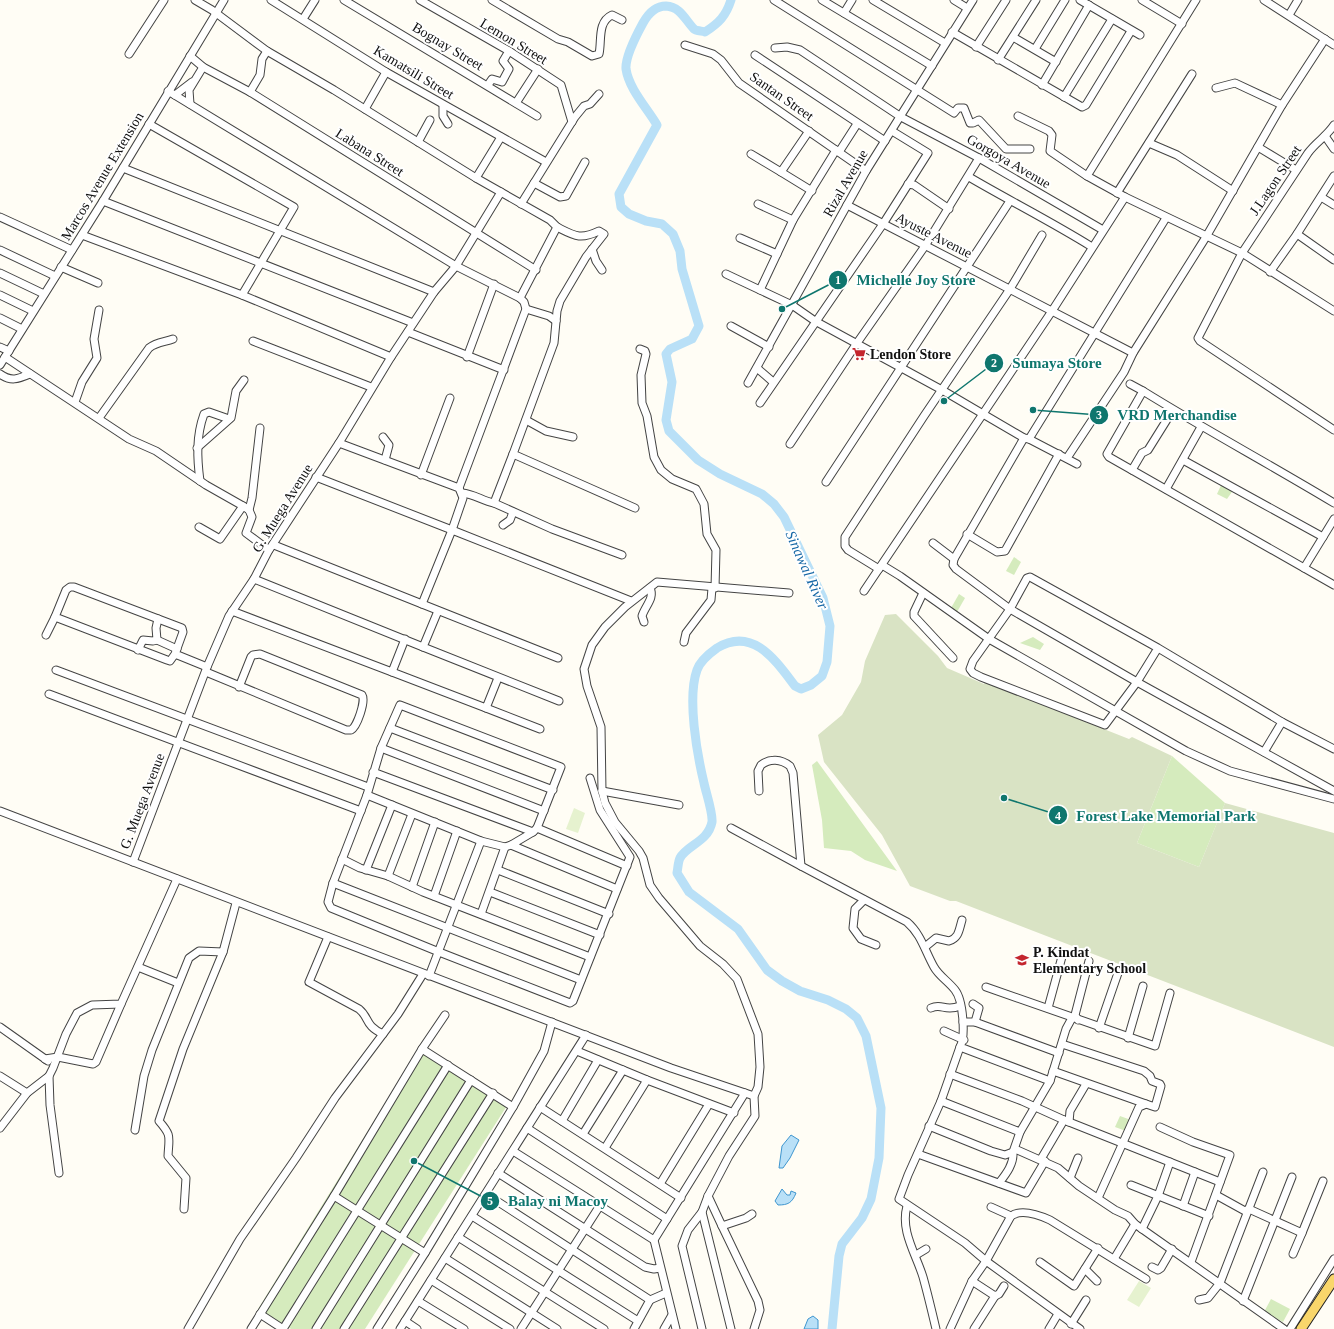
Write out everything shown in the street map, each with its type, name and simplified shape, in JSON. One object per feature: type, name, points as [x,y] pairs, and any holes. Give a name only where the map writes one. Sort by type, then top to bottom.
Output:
[{"type":"main road","points":[[1301,1329],[1334,1278]]},
{"type":"street","points":[[129,54],[164,0]]},
{"type":"street","points":[[195,0],[216,13],[267,51],[365,109],[476,178],[553,222],[557,227],[577,236],[583,237],[599,231],[602,232],[603,236],[592,249],[564,293],[558,307],[554,343],[494,503]]},
{"type":"street","name":"Marcos Avenue Extension","points":[[0,365],[82,235],[149,124],[172,93],[190,56],[223,0]]},
{"type":"street","name":"Kamatsili Street","points":[[271,0],[386,72],[546,162]]},
{"type":"street","points":[[303,19],[315,0]]},
{"type":"street","name":"Bognay Street","points":[[344,0],[488,85],[537,116]]},
{"type":"street","name":"Lemon Street","points":[[420,0],[509,51],[538,69],[563,88],[572,122]]},
{"type":"street","points":[[492,0],[558,39],[568,42],[592,56],[600,54],[601,30],[609,16],[612,15],[622,20]]},
{"type":"street","points":[[774,0],[954,113],[958,108],[964,108],[970,123],[979,120],[1006,149],[1030,149]]},
{"type":"street","points":[[822,0],[932,66]]},
{"type":"street","points":[[844,13],[852,0]]},
{"type":"street","points":[[873,0],[945,43]]},
{"type":"street","points":[[954,0],[967,8]]},
{"type":"street","name":"Rizal Avenue","points":[[748,383],[866,171],[918,91],[945,43],[973,0]]},
{"type":"street","points":[[976,47],[1006,0]]},
{"type":"street","points":[[998,60],[1014,37],[1036,0]]},
{"type":"street","points":[[1035,49],[1065,0]]},
{"type":"street","points":[[1080,0],[1140,36]]},
{"type":"street","points":[[1142,0],[1151,2],[1182,24]]},
{"type":"street","points":[[1087,176],[1196,0]]},
{"type":"street","points":[[1289,15],[1298,0]]},
{"type":"street","points":[[1269,1],[1334,45]]},
{"type":"street","points":[[1042,85],[1089,5]]},
{"type":"street","points":[[1064,98],[1112,19]]},
{"type":"street","points":[[952,32],[998,60],[1082,107],[1086,105],[1131,31]]},
{"type":"street","points":[[1014,37],[1056,62]]},
{"type":"street","points":[[1067,458],[1124,372],[1133,353],[1206,237],[1282,105],[1325,39]]},
{"type":"street","name":"Santan Street","points":[[685,45],[713,54],[721,60],[740,82],[866,171]]},
{"type":"street","name":"Gorgoya Avenue","points":[[775,48],[787,47],[800,50],[901,117],[979,158],[1103,230]]},
{"type":"street","points":[[250,92],[260,75],[262,59],[267,51]]},
{"type":"street","points":[[488,85],[492,79],[502,82],[509,69],[503,61],[509,51]]},
{"type":"street","points":[[755,55],[857,124],[885,141]]},
{"type":"street","name":"Labana Street","points":[[190,56],[202,67],[250,92],[536,270]]},
{"type":"street","points":[[190,104],[188,94],[202,67]]},
{"type":"street","points":[[516,103],[538,69]]},
{"type":"street","points":[[365,109],[386,72]]},
{"type":"street","points":[[1117,193],[1192,74]]},
{"type":"street","points":[[194,80],[172,93],[456,266],[494,284],[520,298],[524,302],[526,309],[461,490],[462,503],[422,604]]},
{"type":"street","points":[[1216,88],[1224,84],[1240,84],[1282,105]]},
{"type":"street","points":[[521,204],[572,122],[584,106],[590,104],[599,94]]},
{"type":"street","points":[[443,105],[443,116],[448,124]]},
{"type":"street","points":[[1018,116],[1049,131],[1052,135],[1050,151],[1087,176],[1125,198],[1242,253],[1334,311]]},
{"type":"street","points":[[418,142],[430,120]]},
{"type":"street","points":[[149,124],[294,207],[242,295]]},
{"type":"street","points":[[760,290],[793,220],[857,124]]},
{"type":"street","name":"J.Lagon Street","points":[[1334,125],[1325,136],[1315,143],[1242,253],[1199,334],[1200,341],[1334,430]]},
{"type":"street","points":[[781,172],[809,131]]},
{"type":"street","points":[[760,403],[883,224],[928,153],[892,131]]},
{"type":"street","points":[[1325,136],[1334,150]]},
{"type":"street","points":[[476,178],[501,137]]},
{"type":"street","points":[[1149,143],[1172,152],[1233,191]]},
{"type":"street","points":[[1258,147],[1296,170]]},
{"type":"street","points":[[751,154],[812,191]]},
{"type":"street","points":[[790,444],[857,343],[926,246],[969,177],[979,158]]},
{"type":"street","points":[[534,183],[564,197],[568,194],[586,162]]},
{"type":"street","points":[[123,168],[434,292]]},
{"type":"street","points":[[1270,272],[1297,234],[1334,176]]},
{"type":"street","points":[[969,177],[1010,201],[1051,221],[1092,247]]},
{"type":"street","points":[[908,184],[914,185],[949,209]]},
{"type":"street","name":"G. Muega Avenue","points":[[133,862],[206,670],[232,611],[254,579],[271,548],[339,443],[390,357],[434,292],[456,266],[477,234],[501,192]]},
{"type":"street","points":[[1321,197],[1334,205]]},
{"type":"street","points":[[864,591],[984,414],[1125,198]]},
{"type":"street","points":[[103,201],[413,323]]},
{"type":"street","points":[[826,482],[1010,201]]},
{"type":"street","points":[[758,204],[793,220]]},
{"type":"street","name":"Ayuste Avenue","points":[[847,205],[1133,353]]},
{"type":"street","points":[[0,217],[72,250]]},
{"type":"street","points":[[1166,218],[1095,333],[967,534],[954,559],[953,565],[956,569],[1010,608],[1136,682],[1334,791]]},
{"type":"street","points":[[520,298],[536,270],[557,227]]},
{"type":"street","points":[[1297,234],[1334,260]]},
{"type":"street","points":[[82,235],[242,295],[390,357]]},
{"type":"street","points":[[1042,235],[1010,290],[942,390],[845,538],[845,546],[848,550],[900,576],[989,639],[1213,764],[1230,771],[1334,800]]},
{"type":"street","points":[[740,238],[777,254]]},
{"type":"street","points":[[592,249],[594,259],[602,270]]},
{"type":"street","points":[[0,250],[55,276]]},
{"type":"street","points":[[61,267],[98,283]]},
{"type":"street","points":[[0,273],[44,294]]},
{"type":"street","points":[[726,274],[792,305],[815,322],[857,343],[1027,438],[1077,464]]},
{"type":"street","points":[[467,357],[494,284]]},
{"type":"street","points":[[0,295],[33,311]]},
{"type":"street","points":[[526,309],[549,316],[556,321]]},
{"type":"street","points":[[75,402],[82,382],[97,358],[94,339],[99,310]]},
{"type":"street","points":[[0,318],[22,329]]},
{"type":"street","points":[[732,326],[769,347]]},
{"type":"street","points":[[408,332],[467,357],[504,370]]},
{"type":"street","points":[[99,418],[149,348],[156,343],[173,339]]},
{"type":"street","points":[[252,340],[372,387]]},
{"type":"street","points":[[0,347],[30,374],[75,402],[129,439],[156,451],[200,481],[246,508],[252,517],[246,533],[271,548],[422,604],[558,658]]},
{"type":"street","points":[[640,349],[645,351],[646,354],[641,372],[642,403],[647,416],[654,457],[661,470],[672,479],[694,488],[704,504],[707,534],[716,550],[711,600],[686,633],[684,642]]},
{"type":"street","points":[[757,368],[773,382]]},
{"type":"street","points":[[0,374],[10,380],[16,380],[30,374]]},
{"type":"street","points":[[198,448],[232,415],[236,391],[244,380]]},
{"type":"street","points":[[1130,384],[1201,427],[1244,450],[1334,503]]},
{"type":"street","points":[[1143,391],[1107,454],[1109,457],[1334,584]]},
{"type":"street","points":[[420,474],[450,398]]},
{"type":"street","points":[[1132,470],[1142,453],[1147,451],[1173,410]]},
{"type":"street","points":[[200,481],[198,448],[204,414],[209,412],[229,419]]},
{"type":"street","points":[[526,420],[546,431],[573,437]]},
{"type":"street","points":[[1166,489],[1201,427]]},
{"type":"street","points":[[199,526],[220,539],[246,508],[252,498],[260,428]]},
{"type":"street","points":[[383,437],[389,445],[385,460]]},
{"type":"street","points":[[339,443],[472,494],[482,500],[494,503],[552,529],[622,555]]},
{"type":"street","points":[[513,454],[635,508]]},
{"type":"street","points":[[967,534],[994,551],[1000,553],[1005,551],[1059,454]]},
{"type":"street","points":[[1183,460],[1323,537]]},
{"type":"street","points":[[316,477],[632,601]]},
{"type":"street","points":[[503,525],[510,520],[513,512]]},
{"type":"street","points":[[1304,568],[1334,519]]},
{"type":"street","points":[[933,543],[954,559]]},
{"type":"street","points":[[1158,648],[1107,725],[977,676],[971,671],[970,667],[1010,608],[1027,578],[1030,576],[1158,648],[1282,722],[1334,749]]},
{"type":"street","points":[[254,579],[498,678],[559,701]]},
{"type":"street","points":[[702,1329],[682,1246],[688,1230],[702,1212],[708,1196],[729,1156],[755,1116],[754,1096],[760,1074],[760,1043],[754,1019],[741,986],[731,971],[695,941],[659,898],[650,885],[643,858],[615,822],[605,803],[602,791],[601,727],[586,686],[584,669],[592,645],[604,627],[632,601],[660,581],[713,588],[789,593]]},
{"type":"street","points":[[46,635],[66,590],[70,587],[158,619],[183,630],[176,651],[169,661],[55,617]]},
{"type":"street","points":[[644,622],[642,616],[652,594],[650,588]]},
{"type":"street","points":[[923,593],[914,612],[914,616],[953,658]]},
{"type":"street","points":[[232,611],[540,729]]},
{"type":"street","points":[[422,647],[438,611]]},
{"type":"street","points":[[157,640],[156,626],[158,619]]},
{"type":"street","points":[[392,672],[405,639]]},
{"type":"street","points":[[138,650],[143,640],[157,640],[206,670],[239,687],[349,730],[355,728],[364,701],[362,695],[260,654],[253,655],[251,658],[239,687]]},
{"type":"street","points":[[56,670],[188,718],[301,763],[368,787]]},
{"type":"street","points":[[486,708],[498,678]]},
{"type":"street","points":[[49,694],[164,736],[178,744],[361,811]]},
{"type":"street","points":[[481,914],[508,846],[535,830],[562,769],[560,766],[402,705],[398,708],[381,748],[368,787],[367,795],[333,883],[328,902],[331,908],[568,1002],[573,1001],[582,980],[630,857],[629,853],[600,810],[590,778]]},
{"type":"street","points":[[1264,752],[1282,722]]},
{"type":"street","points":[[390,728],[553,790]]},
{"type":"street","points":[[381,748],[544,811]]},
{"type":"street","points":[[759,791],[758,771],[761,765],[771,760],[778,760],[790,766],[793,772],[801,866]]},
{"type":"street","points":[[373,772],[535,830],[626,866]]},
{"type":"street","points":[[602,791],[679,805]]},
{"type":"street","points":[[367,795],[481,841],[508,846],[617,889]]},
{"type":"street","points":[[366,870],[392,805]]},
{"type":"street","points":[[0,812],[671,1068],[754,1096]]},
{"type":"street","points":[[388,876],[412,814]]},
{"type":"street","points":[[412,887],[435,822]]},
{"type":"street","points":[[731,828],[907,922],[917,932],[936,971],[957,992],[963,1022],[962,1043],[941,1100],[899,1199],[907,1206],[965,1243],[986,1261],[1071,1324],[1080,1329]]},
{"type":"street","points":[[434,896],[457,831]]},
{"type":"street","points":[[188,1329],[240,1239],[335,1098],[426,975],[439,952],[481,841]]},
{"type":"street","points":[[342,859],[366,870],[388,876],[457,906],[590,957]]},
{"type":"street","points":[[498,870],[609,914]]},
{"type":"street","points":[[45,1059],[58,1056],[91,1064],[96,1062],[177,880]]},
{"type":"street","points":[[333,883],[582,980]]},
{"type":"street","points":[[490,892],[600,935]]},
{"type":"street","points":[[864,900],[855,909],[853,928],[862,939],[876,945]]},
{"type":"street","points":[[184,1209],[186,1178],[168,1156],[170,1137],[159,1121],[183,1049],[223,952],[236,903]]},
{"type":"street","points":[[924,947],[936,938],[949,941],[955,938],[958,934],[962,920]]},
{"type":"street","points":[[328,936],[309,982],[359,1009],[370,1027],[383,1034]]},
{"type":"street","points":[[135,1130],[144,1076],[152,1050],[189,958],[194,953],[201,951],[223,952]]},
{"type":"street","points":[[1048,1008],[1063,953]]},
{"type":"street","points":[[999,1183],[1008,1171],[1014,1157],[1014,1151],[1020,1132],[1050,1081],[1066,1029],[1075,1019],[1089,961]]},
{"type":"street","points":[[138,967],[178,983]]},
{"type":"street","points":[[1099,1028],[1118,974]]},
{"type":"street","points":[[1128,1038],[1143,986]]},
{"type":"street","points":[[986,988],[1048,1008],[1099,1028],[1155,1046],[1170,993]]},
{"type":"street","points":[[59,1173],[50,1105],[49,1076],[66,1034],[77,1013],[92,1005],[121,1004]]},
{"type":"street","points":[[973,1004],[979,1008],[975,1022]]},
{"type":"street","points":[[931,1008],[937,1006],[950,1009],[960,1006]]},
{"type":"street","points":[[251,1329],[334,1196],[422,1049],[445,1014]]},
{"type":"street","points":[[377,1329],[425,1253],[513,1106],[544,1050],[552,1022]]},
{"type":"street","points":[[963,1022],[975,1022],[1059,1053]]},
{"type":"street","points":[[0,1028],[45,1059],[52,1068]]},
{"type":"street","points":[[944,1031],[962,1043],[1050,1081]]},
{"type":"street","points":[[400,1329],[586,1035]]},
{"type":"street","points":[[1053,1071],[1086,1084],[1155,1107],[1161,1091],[1160,1084],[1152,1081],[1150,1076],[1144,1071],[1062,1044]]},
{"type":"street","points":[[422,1049],[513,1106]]},
{"type":"street","points":[[577,1050],[647,1080],[734,1113]]},
{"type":"street","points":[[562,1121],[598,1060]]},
{"type":"street","points":[[260,1314],[283,1329],[448,1065]]},
{"type":"street","points":[[583,1134],[623,1070]]},
{"type":"street","points":[[950,1074],[1034,1106],[1066,1121],[1220,1182]]},
{"type":"street","points":[[0,1076],[27,1093]]},
{"type":"street","points":[[0,1128],[27,1093],[49,1076]]},
{"type":"street","points":[[316,1329],[471,1080]]},
{"type":"street","points":[[605,1148],[647,1080]]},
{"type":"street","points":[[918,1154],[1026,1193],[1086,1084]]},
{"type":"street","points":[[344,1329],[493,1093]]},
{"type":"street","points":[[676,1329],[654,1240],[745,1093]]},
{"type":"street","points":[[941,1100],[1020,1132]]},
{"type":"street","points":[[660,1184],[709,1104]]},
{"type":"street","points":[[1098,1198],[1140,1107],[1146,1104]]},
{"type":"street","points":[[540,1107],[681,1198]]},
{"type":"street","points":[[929,1126],[996,1153],[1008,1155],[1014,1151]]},
{"type":"street","points":[[1160,1127],[1193,1142],[1230,1155],[1209,1216],[1190,1262]]},
{"type":"street","points":[[528,1128],[667,1219]]},
{"type":"street","points":[[513,1151],[654,1240]]},
{"type":"street","points":[[1014,1151],[1043,1160],[1058,1168],[1115,1210],[1128,1216],[1135,1224],[1284,1329]]},
{"type":"street","points":[[1070,1178],[1078,1158]]},
{"type":"street","points":[[1142,1229],[1158,1196],[1170,1162]]},
{"type":"street","points":[[1183,1206],[1195,1172]]},
{"type":"street","points":[[1199,1300],[1208,1298],[1220,1283],[1263,1172]]},
{"type":"street","points":[[498,1173],[645,1267],[654,1269],[660,1268]]},
{"type":"street","points":[[1243,1301],[1276,1221],[1292,1177]]},
{"type":"street","points":[[1293,1254],[1323,1181]]},
{"type":"street","points":[[1131,1185],[1209,1216]]},
{"type":"street","points":[[486,1194],[650,1300]]},
{"type":"street","points":[[334,1196],[358,1209],[425,1253]]},
{"type":"street","points":[[708,1196],[758,1301],[760,1310],[754,1329]]},
{"type":"street","points":[[1216,1196],[1245,1211],[1249,1209],[1302,1233]]},
{"type":"street","points":[[521,1329],[599,1206]]},
{"type":"street","points":[[907,1206],[905,1228],[916,1255],[936,1329]]},
{"type":"street","points":[[991,1207],[1011,1216]]},
{"type":"street","points":[[702,1212],[731,1329]]},
{"type":"street","points":[[950,1329],[972,1281],[986,1261],[1011,1216],[1015,1213],[1027,1213],[1044,1217],[1098,1248],[1146,1279]]},
{"type":"street","points":[[722,1226],[746,1218],[752,1214]]},
{"type":"street","points":[[472,1216],[638,1321]]},
{"type":"street","points":[[1114,1259],[1135,1224]]},
{"type":"street","points":[[458,1237],[604,1329]]},
{"type":"street","points":[[1040,1262],[1074,1286],[1098,1248]]},
{"type":"street","points":[[916,1255],[926,1249]]},
{"type":"street","points":[[1152,1267],[1159,1270],[1172,1249]]},
{"type":"street","points":[[445,1258],[557,1329]]},
{"type":"street","points":[[1290,1329],[1334,1259]]},
{"type":"street","points":[[1085,1269],[1097,1281]]},
{"type":"street","points":[[431,1280],[510,1329]]},
{"type":"street","points":[[972,1281],[995,1296]]},
{"type":"street","points":[[974,1329],[995,1296],[999,1294],[1004,1286]]},
{"type":"street","points":[[634,1329],[650,1300],[666,1293]]},
{"type":"street","points":[[1071,1324],[1086,1300]]},
{"type":"street","points":[[418,1301],[464,1329]]},
{"type":"street","points":[[1049,1329],[1058,1314]]},
{"type":"street","points":[[664,1329],[672,1315]]},
{"type":"street","points":[[405,1322],[417,1329]]},
{"type":"green space","points":[[1222,483],[1234,489],[1227,499],[1217,494]]},
{"type":"green space","points":[[1014,557],[1021,562],[1014,575],[1006,571]]},
{"type":"green space","points":[[959,594],[965,598],[957,612],[951,608]]},
{"type":"green space","points":[[896,614],[938,656],[947,668],[984,684],[985,682],[1129,739],[1132,737],[1172,756],[1137,843],[1199,867],[1225,803],[1334,833],[1334,1047],[956,901],[950,901],[910,886],[882,835],[824,762],[818,735],[842,715],[861,682],[865,661],[885,615]]},
{"type":"green space","points":[[1033,637],[1044,644],[1040,650],[1020,643]]},
{"type":"green space","points":[[1172,756],[1225,803],[1199,867],[1137,843]]},
{"type":"green space","points":[[817,761],[897,871],[865,860],[851,851],[824,848],[822,820],[812,765]]},
{"type":"green space","points":[[574,808],[585,813],[578,833],[566,829]]},
{"type":"green space","points":[[421,1045],[510,1101],[365,1329],[291,1329],[258,1309]]},
{"type":"green space","points":[[1120,1116],[1131,1120],[1126,1131],[1115,1127]]},
{"type":"green space","points":[[1139,1281],[1151,1288],[1139,1307],[1127,1300]]},
{"type":"green space","points":[[1271,1299],[1290,1309],[1283,1322],[1264,1312]]},
{"type":"water","points":[[791,1135],[799,1140],[783,1168],[779,1168],[782,1146]]},
{"type":"water","points":[[782,1189],[787,1195],[790,1195],[791,1191],[796,1193],[789,1203],[778,1205],[775,1201]]},
{"type":"water","points":[[813,1316],[818,1320],[818,1329],[804,1329],[808,1319]]},
{"type":"waterway","name":"Sinawal River","points":[[731,0],[721,19],[705,32],[695,30],[679,11],[666,6],[658,7],[652,11],[643,23],[629,52],[626,69],[634,91],[657,125],[619,194],[621,207],[629,214],[646,221],[662,224],[673,234],[680,251],[682,269],[699,326],[692,339],[670,349],[666,354],[672,382],[666,420],[669,431],[698,460],[720,474],[762,494],[774,504],[784,517],[823,598],[830,626],[827,662],[822,676],[811,685],[801,689],[795,686],[780,666],[762,649],[742,641],[730,642],[717,648],[700,663],[694,682],[694,726],[712,822],[710,829],[702,839],[687,850],[680,858],[677,873],[689,892],[738,929],[767,970],[782,981],[800,991],[828,1000],[846,1009],[857,1018],[866,1036],[881,1108],[879,1158],[871,1199],[862,1218],[842,1244],[839,1256],[832,1329]]},
{"type":"place","name":"Michelle Joy Store","points":[[782,309]]},
{"type":"place","name":"Lendon Store","points":[[859,354]]},
{"type":"place","name":"Sumaya Store","points":[[944,401]]},
{"type":"place","name":"VRD Merchandise","points":[[1033,410]]},
{"type":"place","name":"Forest Lake Memorial Park","points":[[1004,798]]},
{"type":"place","name":"P. Kindat Elementary School","points":[[1022,960]]},
{"type":"place","name":"Balay ni Macoy","points":[[414,1161]]}]
